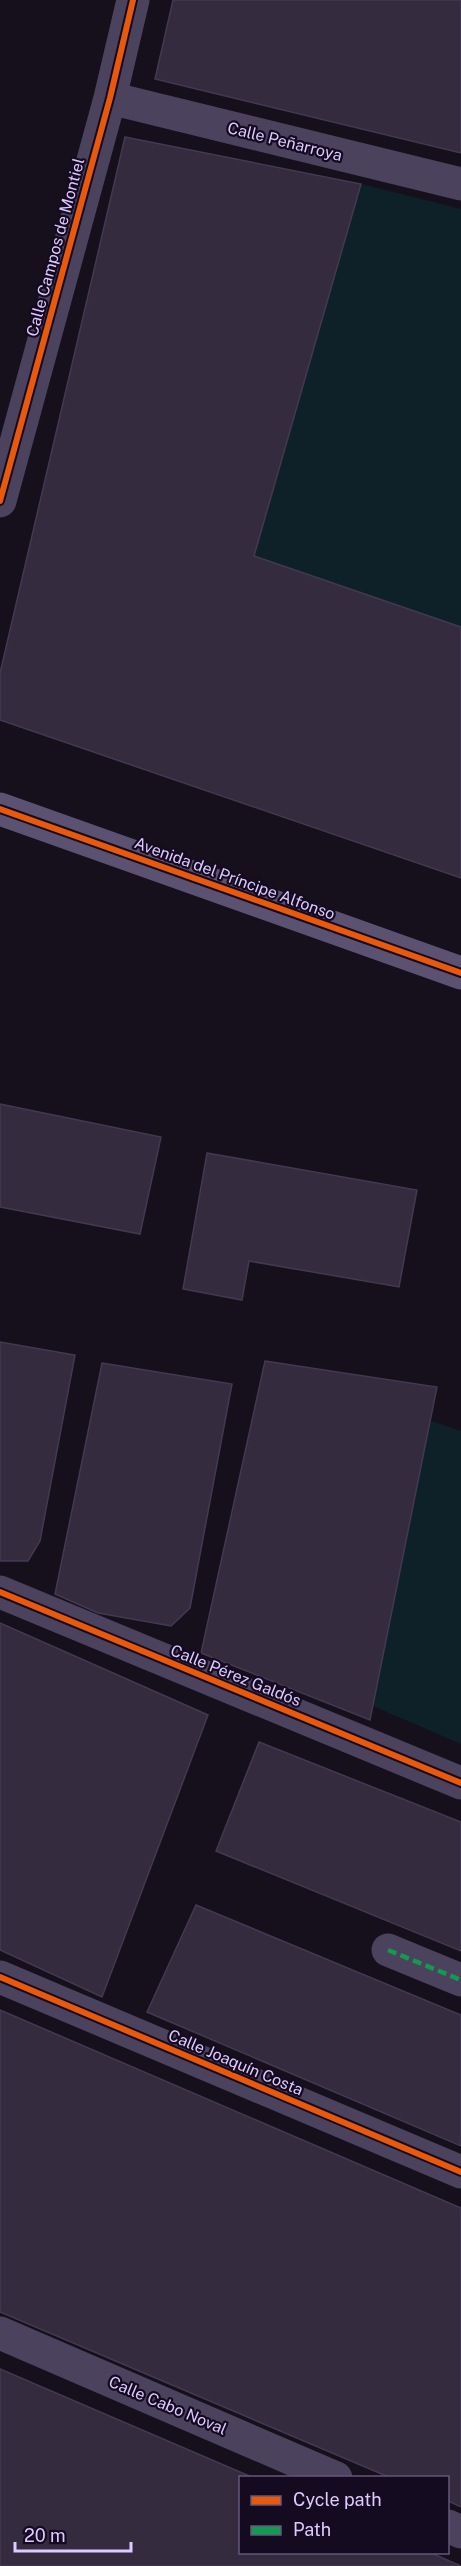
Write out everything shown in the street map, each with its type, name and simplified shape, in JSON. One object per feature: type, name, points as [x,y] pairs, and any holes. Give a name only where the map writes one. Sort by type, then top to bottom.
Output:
[{"type":"street","name":"Calle Campos de Montiel","points":[[0,501],[110,98],[133,0]]},
{"type":"street","name":"Calle Peñarroya","points":[[110,98],[461,184]]},
{"type":"street","name":"Avenida del Príncipe Alfonso","points":[[0,809],[461,973]]},
{"type":"street","name":"Calle Pérez Galdós","points":[[0,1592],[461,1783]]},
{"type":"street","points":[[388,1950],[461,1980]]},
{"type":"street","name":"Calle Joaquín Costa","points":[[0,1977],[461,2172]]},
{"type":"street","name":"Calle Cabo Noval","points":[[0,2332],[331,2476]]},
{"type":"shaded area","points":[[361,184],[461,209],[461,627],[254,556]]},
{"type":"shaded area","points":[[431,1421],[461,1431],[461,1744],[373,1706]]},
{"type":"building","points":[[173,0],[461,0],[461,153],[155,79]]},
{"type":"building","points":[[125,137],[361,184],[254,556],[461,627],[461,878],[0,720],[0,673]]},
{"type":"building","points":[[0,1104],[161,1137],[140,1234],[0,1207]]},
{"type":"building","points":[[207,1153],[417,1190],[399,1287],[249,1261],[242,1300],[183,1289]]},
{"type":"building","points":[[0,1342],[75,1355],[40,1541],[28,1561],[0,1561]]},
{"type":"building","points":[[265,1361],[437,1387],[370,1720],[201,1653]]},
{"type":"building","points":[[102,1363],[232,1384],[190,1608],[171,1626],[98,1613],[55,1594]]},
{"type":"building","points":[[0,1623],[208,1715],[102,1997],[0,1950]]},
{"type":"building","points":[[259,1742],[461,1822],[461,1951],[216,1851]]},
{"type":"building","points":[[196,1905],[461,2015],[461,2146],[147,2012]]},
{"type":"building","points":[[0,2010],[461,2208],[461,2507],[449,2501],[449,2476],[386,2476],[0,2312]]},
{"type":"building","points":[[0,2369],[249,2476],[239,2476],[239,2554],[434,2554],[461,2566],[0,2566]]},
{"type":"marked path","points":[[388,1950],[461,1980]]},
{"type":"cycle path","points":[[0,501],[110,98],[133,0]]},
{"type":"cycle path","points":[[0,809],[461,973]]},
{"type":"cycle path","points":[[0,1592],[461,1783]]},
{"type":"cycle path","points":[[0,1977],[461,2172]]}]
